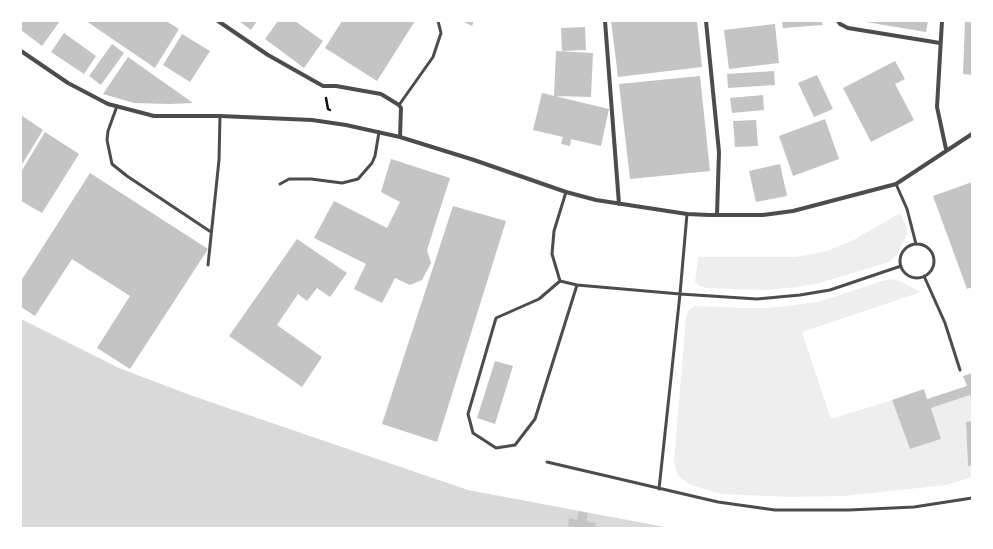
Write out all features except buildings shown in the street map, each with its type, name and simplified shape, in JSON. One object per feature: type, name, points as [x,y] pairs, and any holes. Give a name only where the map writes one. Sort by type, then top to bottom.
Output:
[{"type":"street","points":[[218,21],[268,55],[322,86],[336,86],[381,94],[399,105],[401,108],[400,137]]},
{"type":"street","points":[[605,21],[619,204]]},
{"type":"street","points":[[706,21],[719,152],[718,215]]},
{"type":"street","points":[[838,21],[840,24],[848,28],[940,42]]},
{"type":"street","points":[[942,21],[937,107],[946,150]]},
{"type":"street","points":[[21,51],[68,82],[108,104],[154,116],[220,116],[312,120],[346,125],[400,137],[474,160],[566,192],[619,204],[686,214],[763,215],[793,211],[896,184],[972,134]]},
{"type":"lane","points":[[399,105],[433,57],[441,33],[438,21]]},
{"type":"lane","points":[[117,106],[108,131],[107,140],[112,164],[127,176],[211,232]]},
{"type":"lane","points":[[208,265],[219,160],[220,116]]},
{"type":"lane","points":[[280,184],[289,179],[312,179],[342,182],[358,179],[372,163],[375,156],[379,132]]},
{"type":"lane","points":[[896,184],[907,209],[916,244]]},
{"type":"lane","points":[[560,281],[552,254],[554,231],[566,192]]},
{"type":"lane","points":[[659,488],[680,294],[686,214]]},
{"type":"lane","points":[[916,244],[926,247],[931,251],[934,262],[929,272],[924,276],[919,277],[908,275],[901,266],[902,254],[905,249],[916,244]]},
{"type":"lane","points":[[560,281],[577,285],[757,299],[800,295],[830,290],[901,266]]},
{"type":"lane","points":[[924,276],[945,323],[960,370]]},
{"type":"lane","points":[[560,281],[539,298],[496,318],[468,414],[473,433],[496,448],[515,445],[535,419],[577,285]]},
{"type":"lane","points":[[547,462],[718,502],[775,510],[849,510],[914,507],[972,498]]},
{"type":"path","points":[[322,86],[328,109],[339,117],[346,125]]},
{"type":"shaded area","points":[[900,213],[906,226],[907,234],[897,255],[889,262],[820,283],[796,287],[765,290],[706,288],[699,286],[695,282],[698,257],[796,257],[827,251],[852,241]]},
{"type":"shaded area","points":[[891,279],[899,281],[921,292],[802,332],[831,419],[892,400],[910,449],[941,439],[931,408],[970,395],[972,402],[972,421],[966,422],[968,466],[972,466],[972,477],[946,485],[843,496],[790,497],[721,494],[689,484],[677,475],[674,461],[686,318],[689,310],[695,306],[770,308],[818,302]]},
{"type":"shaded area","points":[[21,319],[119,368],[190,395],[468,490],[670,528],[21,528]]}]
